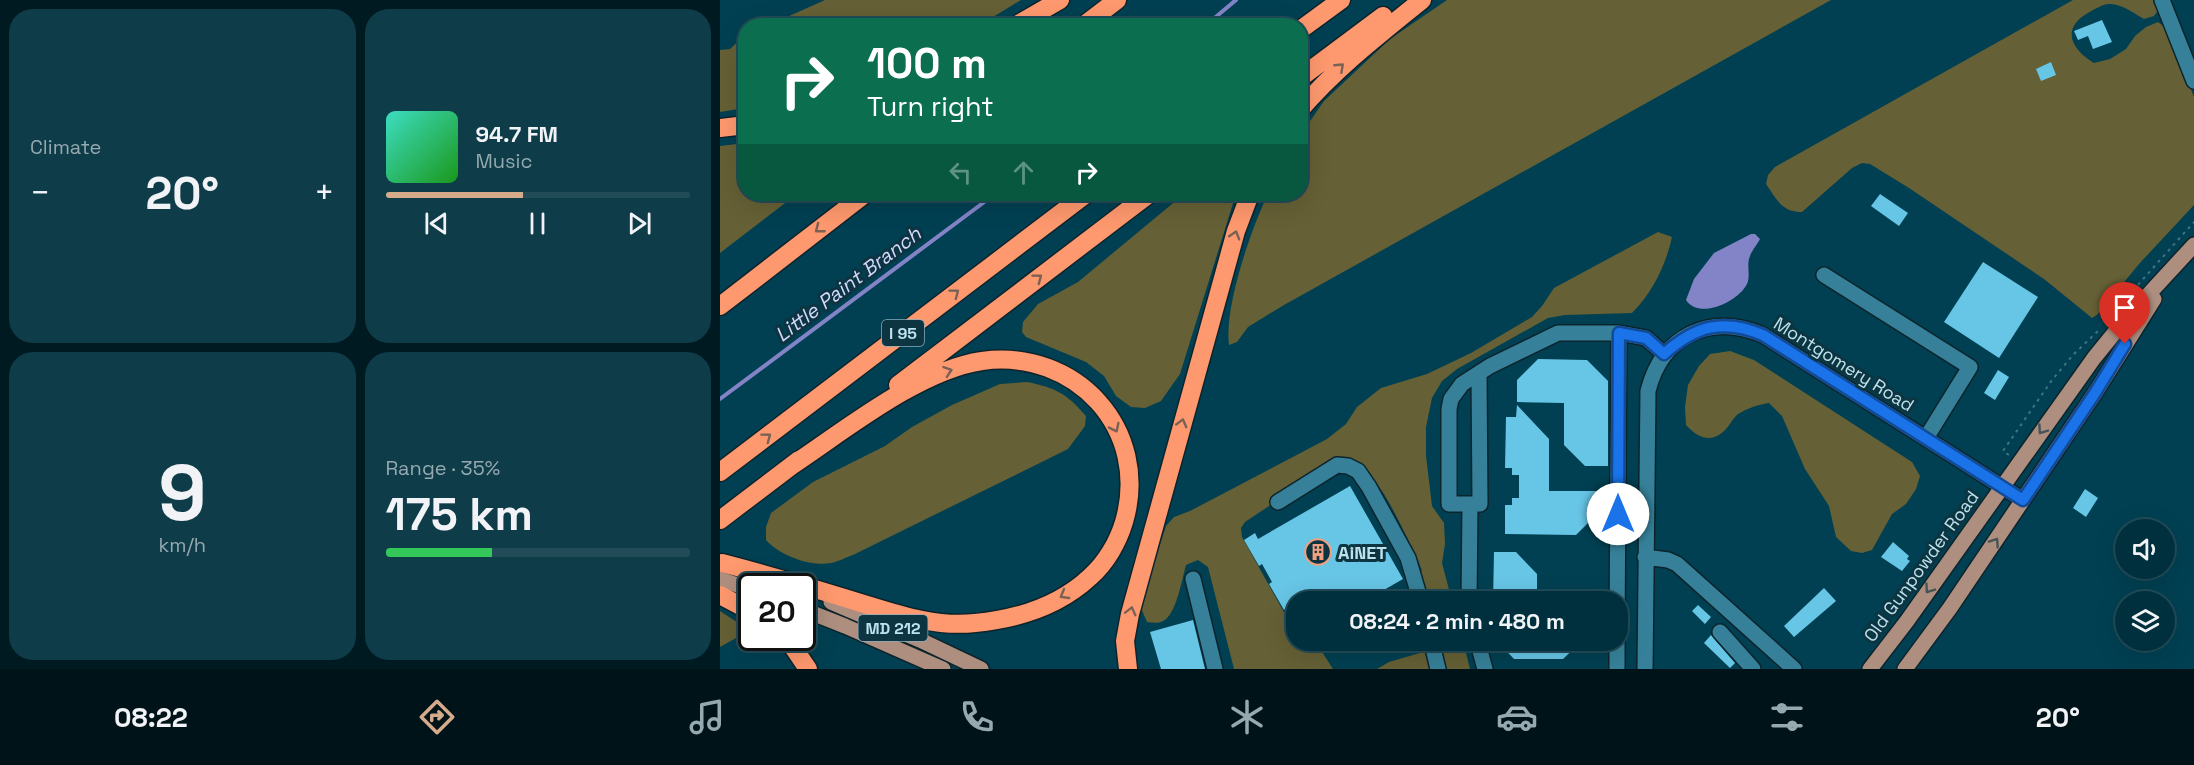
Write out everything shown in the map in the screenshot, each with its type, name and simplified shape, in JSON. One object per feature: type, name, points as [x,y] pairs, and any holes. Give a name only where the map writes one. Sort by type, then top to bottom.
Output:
[{"type":"highway","points":[[1030,18],[1060,0]]},
{"type":"highway","points":[[1093,18],[1117,0]]},
{"type":"highway","points":[[1308,24],[1341,0]]},
{"type":"highway","points":[[1308,72],[1404,0]]},
{"type":"highway","points":[[1308,101],[1323,83],[1356,53],[1422,0]]},
{"type":"highway","points":[[720,128],[738,126]]},
{"type":"highway","points":[[720,306],[856,201]]},
{"type":"highway","name":"I 95","points":[[720,472],[1077,201]]},
{"type":"highway","points":[[720,520],[1140,201]]},
{"type":"highway","points":[[1128,669],[1125,641],[1130,614],[1236,231],[1247,201]]},
{"type":"highway","points":[[721,568],[902,616],[955,624],[1001,619],[1037,610],[1068,594],[1091,576],[1110,554],[1122,530],[1130,502],[1130,474],[1124,445],[1113,421],[1094,397],[1072,378],[1044,366],[1012,360],[981,361],[928,378],[898,395],[791,466]]},
{"type":"highway","points":[[720,595],[738,605]]},
{"type":"highway","points":[[796,651],[808,669]]},
{"type":"main road","name":"Old Gunpowder Road","points":[[1870,669],[1907,621],[2094,358],[2124,321],[2194,245]]},
{"type":"main road","name":"Old Gunpowder Road","points":[[1905,669],[2023,500],[2181,259]]},
{"type":"main road","points":[[721,568],[740,573]]},
{"type":"main road","points":[[721,568],[738,580]]},
{"type":"main road","name":"MD 212","points":[[816,597],[853,610],[981,669]]},
{"type":"main road","name":"MD 212","points":[[816,615],[943,669]]},
{"type":"street","points":[[2162,0],[2194,81]]},
{"type":"street","points":[[1824,275],[1970,367],[1926,438]]},
{"type":"street","name":"Montgomery Road","points":[[1645,669],[1646,405],[1651,376],[1664,354],[1678,341],[1694,332],[1720,326],[1747,328],[1763,335],[2023,500]]},
{"type":"street","points":[[1479,373],[1480,504],[1449,504],[1449,409],[1451,399],[1462,384],[1479,373],[1558,333],[1619,333],[1646,338],[1664,354]]},
{"type":"street","points":[[1617,591],[1619,333]]},
{"type":"street","points":[[1278,502],[1337,465],[1348,466],[1358,471],[1407,558],[1418,591]]},
{"type":"street","points":[[1469,591],[1470,505]]},
{"type":"street","points":[[1645,557],[1668,560],[1677,564],[1794,669]]},
{"type":"street","points":[[1193,579],[1215,669]]},
{"type":"street","points":[[1720,632],[1753,669]]},
{"type":"street","points":[[1434,651],[1438,669]]},
{"type":"street","points":[[1480,651],[1485,669]]},
{"type":"street","points":[[1617,651],[1617,669]]},
{"type":"shaded area","points":[[825,0],[1021,0],[991,18],[785,18]]},
{"type":"shaded area","points":[[1447,0],[1831,0],[1284,305],[1248,327],[1237,342],[1229,345],[1231,310],[1240,268],[1265,201],[1308,201],[1308,124],[1324,101],[1390,39]]},
{"type":"shaded area","points":[[2073,0],[2155,0],[2159,9],[2154,16],[2144,19],[2118,5],[2109,4],[2098,7],[2079,19],[2074,26],[2072,39],[2080,52],[2094,63],[2110,59],[2126,49],[2135,36],[2146,27],[2158,22],[2166,28],[2194,97],[2194,205],[2092,318],[2044,279],[1870,164],[1862,163],[1852,168],[1802,212],[1785,207],[1766,184],[1768,175],[1775,167]]},
{"type":"shaded area","points":[[738,42],[738,109],[720,112],[720,50],[730,49]]},
{"type":"shaded area","points":[[738,144],[738,201],[788,201],[720,253],[720,146]]},
{"type":"shaded area","points":[[1176,201],[1234,201],[1180,374],[1161,401],[1145,408],[1131,407],[1116,396],[1104,376],[1086,362],[1026,337],[1022,332],[1023,322],[1038,304],[1078,282]]},
{"type":"shaded area","points":[[1658,232],[1672,237],[1662,268],[1652,288],[1632,313],[1565,315],[1548,318],[1457,369],[1442,381],[1432,398],[1426,427],[1426,456],[1432,506],[1444,523],[1445,544],[1442,563],[1449,591],[1423,591],[1418,572],[1422,571],[1418,560],[1390,503],[1372,477],[1349,458],[1335,462],[1245,522],[1241,528],[1242,537],[1286,615],[1286,651],[1321,651],[1333,669],[1234,669],[1208,567],[1198,560],[1186,565],[1170,615],[1162,622],[1147,622],[1140,606],[1166,526],[1174,517],[1190,511],[1327,439],[1346,424],[1357,407],[1381,388],[1427,374],[1471,353],[1532,317],[1554,288]]},
{"type":"shaded area","points":[[1730,351],[1754,360],[1912,462],[1920,476],[1916,489],[1906,504],[1892,514],[1872,550],[1862,553],[1851,551],[1836,537],[1829,506],[1805,469],[1782,416],[1769,403],[1738,414],[1723,432],[1713,438],[1698,435],[1686,425],[1685,407],[1688,385],[1699,366],[1710,354]]},
{"type":"shaded area","points":[[1027,382],[1060,393],[1086,416],[1085,426],[1068,449],[853,555],[834,562],[823,564],[796,559],[766,540],[766,527],[771,513],[813,482],[885,446],[912,427],[952,405],[1000,384]]},
{"type":"shaded area","points":[[720,611],[738,623],[738,637],[720,647]]},
{"type":"shaded area","points":[[1419,651],[1425,651],[1430,669],[1377,669],[1389,662],[1420,653]]},
{"type":"shaded area","points":[[1440,651],[1466,651],[1470,669],[1445,669]]},
{"type":"water","points":[[1755,234],[1760,239],[1750,256],[1748,281],[1742,291],[1736,297],[1718,306],[1700,308],[1692,306],[1686,300],[1694,279],[1714,253]]},
{"type":"building","points":[[2102,20],[2112,42],[2093,49],[2088,36],[2078,40],[2074,31]]},
{"type":"building","points":[[2051,62],[2056,75],[2041,81],[2036,69]]},
{"type":"building","points":[[1880,194],[1908,213],[1899,226],[1871,206]]},
{"type":"building","points":[[1983,262],[2038,297],[1999,358],[1944,322]]},
{"type":"building","points":[[1538,359],[1587,360],[1608,381],[1608,466],[1585,466],[1564,445],[1564,403],[1517,402],[1517,380]]},
{"type":"building","points":[[1998,370],[2009,377],[1995,400],[1984,393]]},
{"type":"building","points":[[1517,405],[1549,439],[1549,491],[1597,491],[1597,514],[1576,535],[1505,534],[1505,505],[1512,505],[1512,498],[1519,498],[1519,475],[1512,475],[1512,468],[1505,468],[1506,417],[1516,417]]},
{"type":"building","name":"AiNET","points":[[1350,486],[1403,579],[1382,591],[1286,591],[1286,608],[1284,610],[1269,584],[1272,582],[1262,564],[1259,566],[1244,540],[1255,533],[1258,539]]},
{"type":"building","points":[[2085,489],[2098,498],[2086,517],[2073,508]]},
{"type":"building","points":[[1893,542],[1909,556],[1907,559],[1910,561],[1902,571],[1881,557]]},
{"type":"building","points":[[1494,552],[1516,552],[1537,574],[1537,591],[1493,591]]},
{"type":"building","points":[[1824,588],[1836,601],[1794,637],[1784,626]]},
{"type":"building","points":[[1698,605],[1711,617],[1705,624],[1692,611]]},
{"type":"building","points":[[1193,620],[1205,669],[1161,669],[1150,632]]},
{"type":"building","points":[[1711,635],[1735,663],[1730,668],[1704,643]]},
{"type":"building","points":[[1506,651],[1571,651],[1563,659],[1514,659]]},
{"type":"waterway","points":[[1215,18],[1236,0]]},
{"type":"waterway","name":"Little Paint Branch","points":[[720,399],[986,201]]},
{"type":"place","name":"AiNET","points":[[1318,552]]},
{"type":"route","points":[[1618,514],[1619,333],[1646,338],[1664,354],[1678,341],[1694,332],[1712,327],[1747,328],[1763,335],[2023,500],[2125,344]]}]
